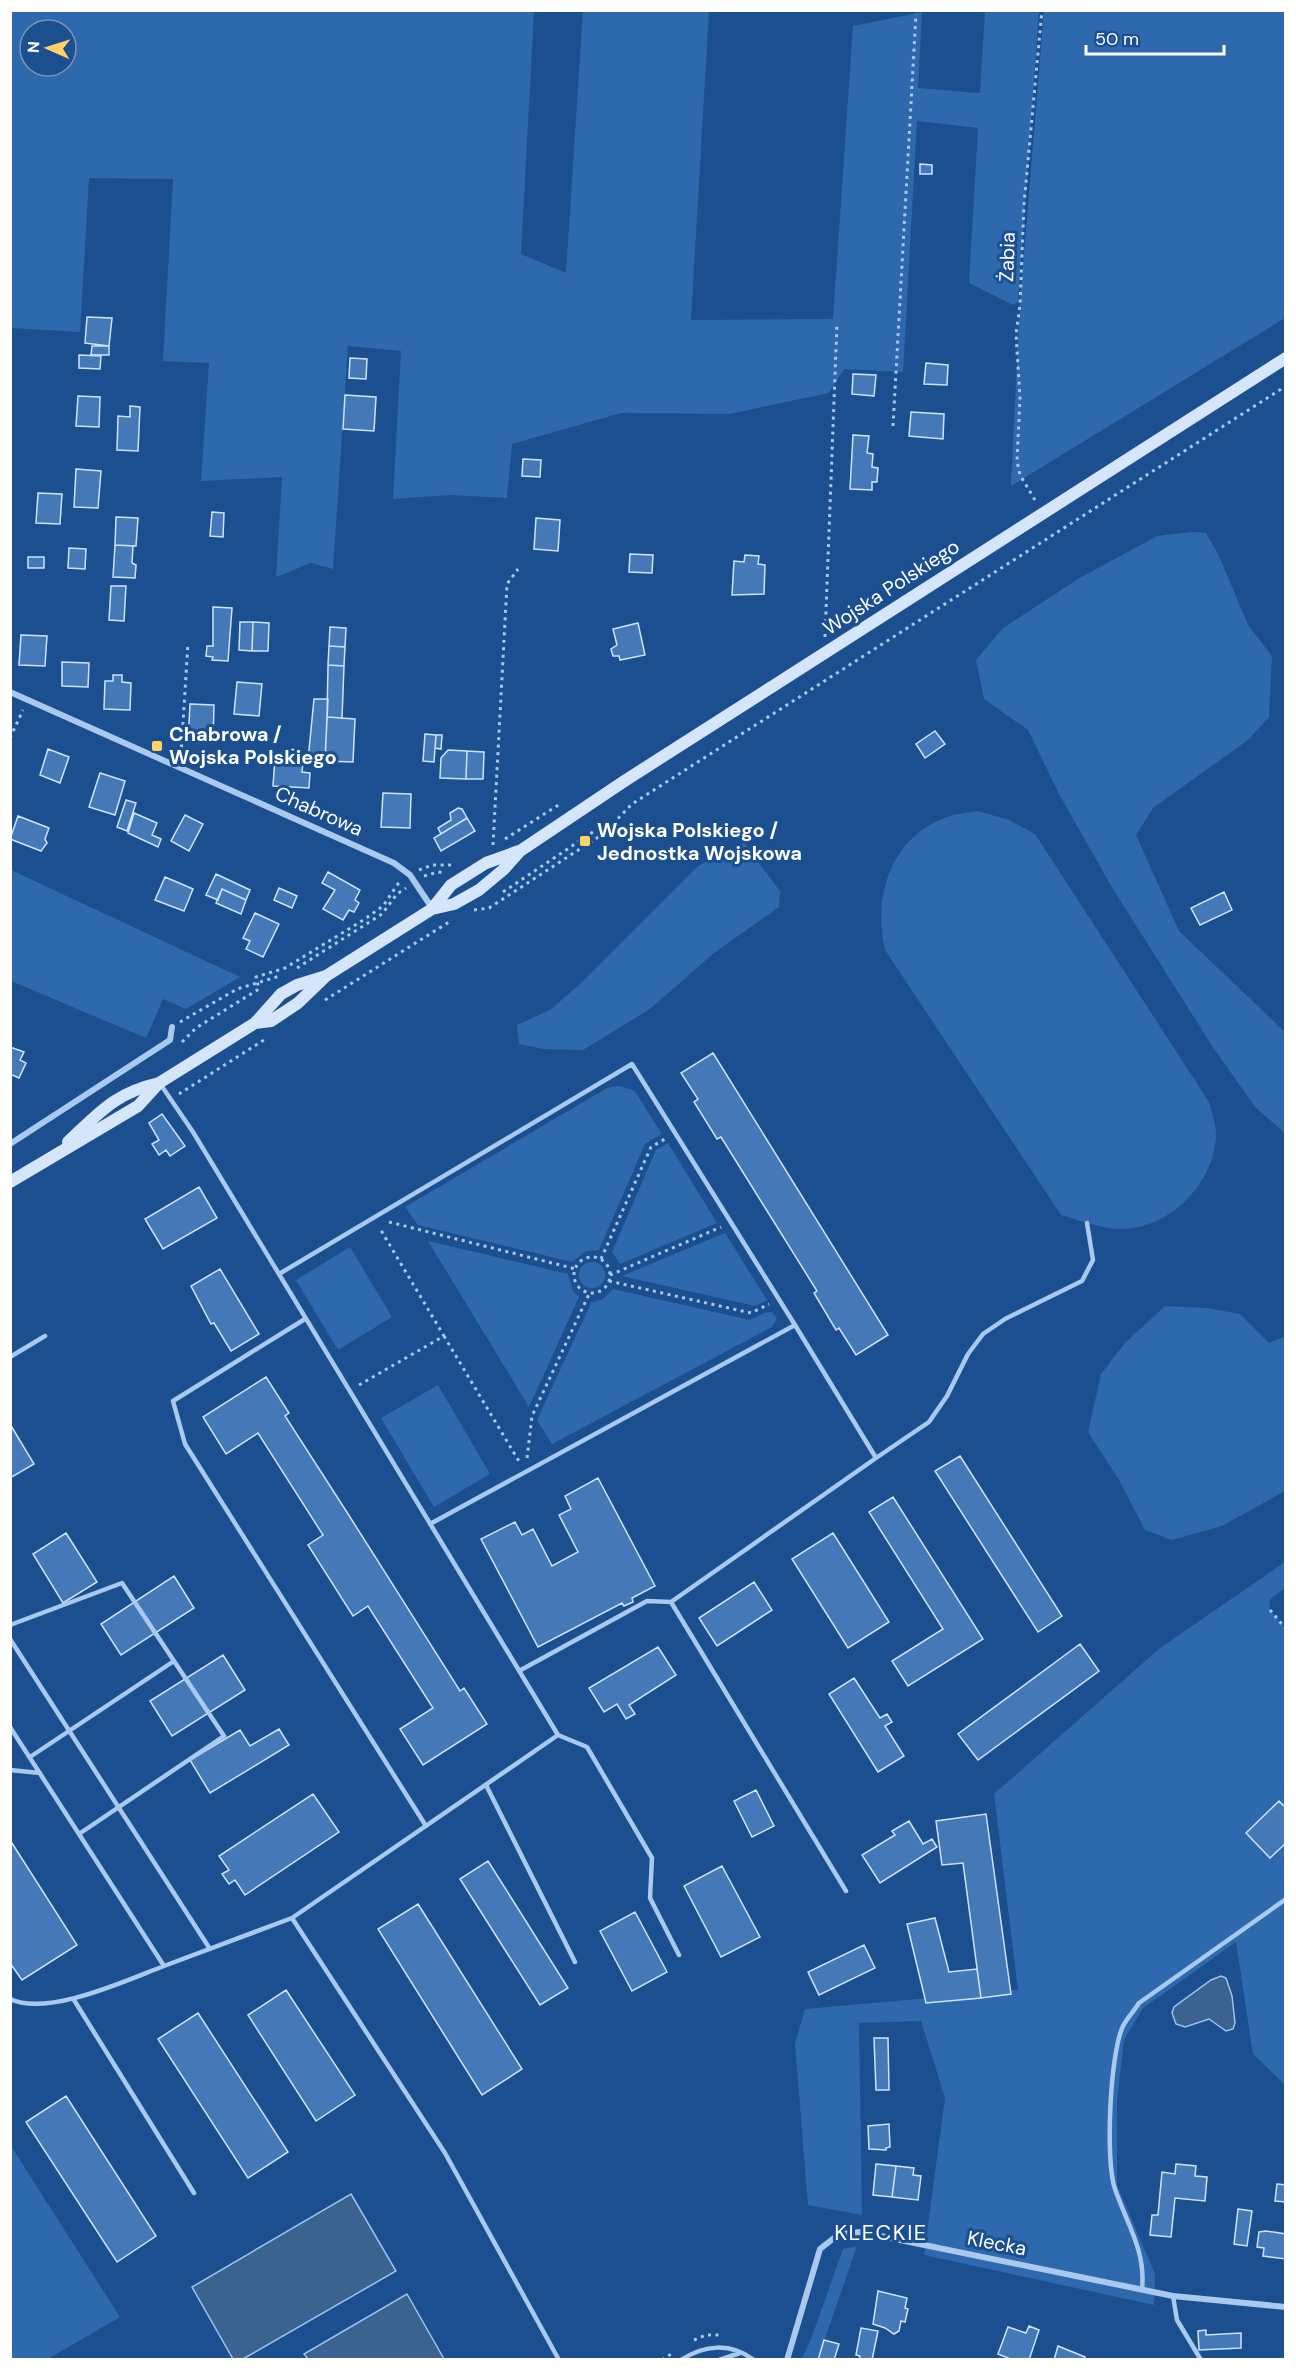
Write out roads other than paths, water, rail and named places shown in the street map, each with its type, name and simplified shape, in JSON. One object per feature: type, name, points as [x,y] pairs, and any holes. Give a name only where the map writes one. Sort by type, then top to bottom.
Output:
[{"type":"main road","name":"Wojska Polskiego","points":[[10,1182],[138,1106],[159,1083],[255,1023],[271,1021],[298,1003],[326,976],[432,909],[451,885],[486,863],[520,851],[830,649],[1286,358]]},
{"type":"main road","name":"Wojska Polskiego","points":[[432,909],[454,904],[479,890],[503,870],[520,851]]},
{"type":"main road","name":"Wojska Polskiego","points":[[56,1153],[108,1104],[135,1089],[159,1083]]},
{"type":"street","name":"Chabrowa","points":[[10,693],[394,863],[410,875],[432,909]]},
{"type":"street","points":[[10,1144],[170,1040],[172,1027]]},
{"type":"street","name":"Klecka","points":[[787,2360],[820,2249],[839,2234],[861,2232],[1173,2296],[1286,2307]]},
{"type":"lane","points":[[279,1274],[632,1064],[876,1458]]},
{"type":"lane","points":[[159,1083],[279,1274],[558,1735],[586,1747],[652,1858],[650,1898],[679,1955]]},
{"type":"lane","points":[[519,1671],[647,1601],[671,1602],[929,1422],[947,1396],[968,1354],[983,1334],[1005,1319],[1082,1281],[1093,1260],[1088,1223]]},
{"type":"lane","points":[[305,1319],[173,1401],[185,1444],[426,1826]]},
{"type":"lane","points":[[430,1524],[795,1325]]},
{"type":"lane","points":[[10,1357],[45,1336]]},
{"type":"lane","points":[[10,1625],[122,1583],[224,1736],[79,1834]]},
{"type":"lane","points":[[671,1602],[846,1891]]},
{"type":"lane","points":[[10,1639],[210,1949]]},
{"type":"lane","points":[[30,1758],[174,1661]]},
{"type":"lane","points":[[10,1727],[164,1966]]},
{"type":"lane","points":[[10,1999],[20,2003],[74,2000],[292,1918],[558,1735]]},
{"type":"lane","points":[[10,1770],[40,1773]]},
{"type":"lane","points":[[486,1785],[575,1962]]},
{"type":"lane","points":[[1142,2289],[1144,2262],[1114,2186],[1111,2106],[1116,2053],[1124,2025],[1139,2003],[1286,1899]]},
{"type":"lane","points":[[292,1918],[445,2153],[559,2360]]},
{"type":"lane","points":[[74,2000],[194,2193]]},
{"type":"lane","points":[[1173,2296],[1177,2320],[1201,2360]]},
{"type":"lane","points":[[681,2360],[694,2352],[716,2346],[743,2353],[754,2360]]},
{"type":"lane","points":[[719,2360],[743,2353]]},
{"type":"place","name":"Chabrowa / Wojska Polskiego","points":[[157,746]]},
{"type":"place","name":"Wojska Polskiego / Jednostka Wojskowa","points":[[585,841]]},
{"type":"district","name":"KLECKIE","points":[[881,2232]]}]
